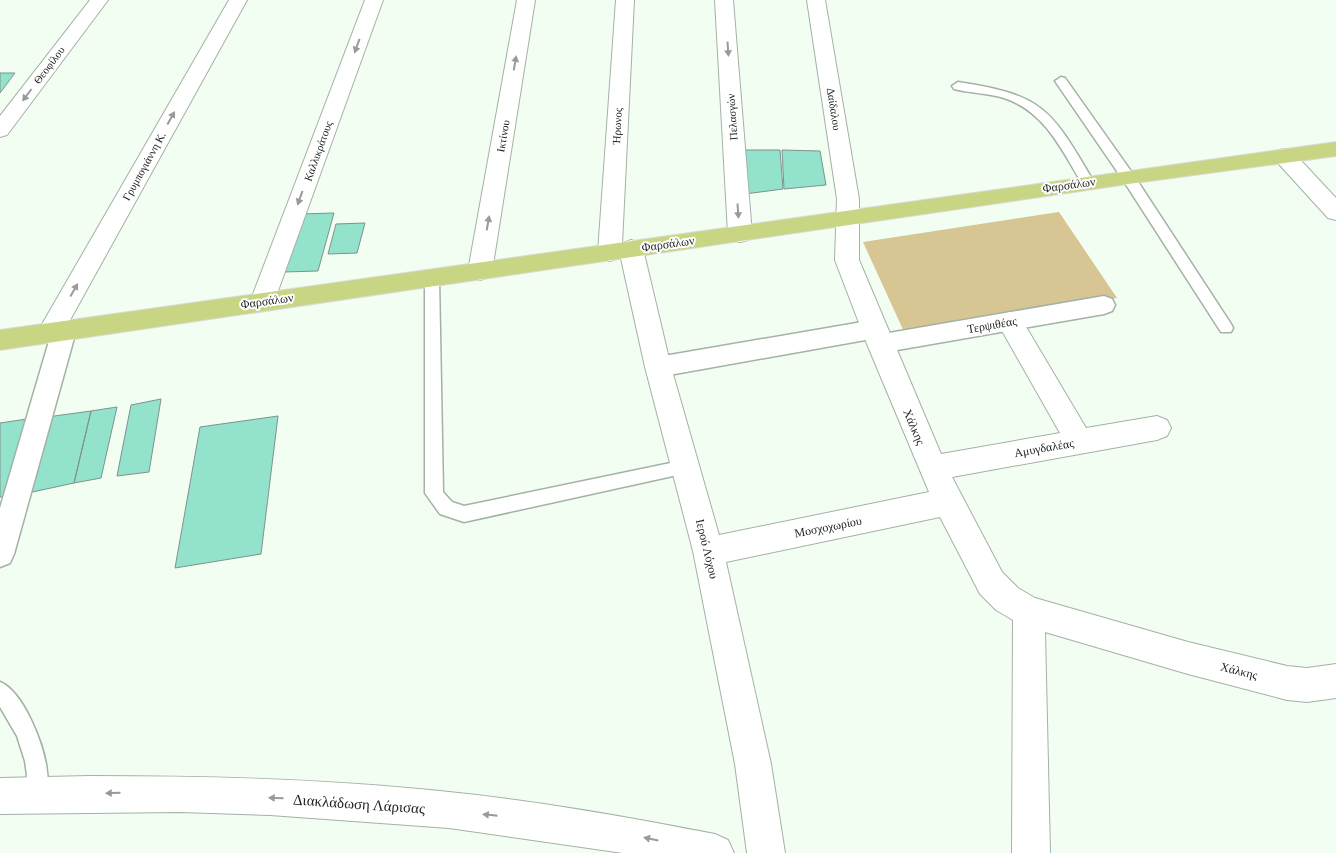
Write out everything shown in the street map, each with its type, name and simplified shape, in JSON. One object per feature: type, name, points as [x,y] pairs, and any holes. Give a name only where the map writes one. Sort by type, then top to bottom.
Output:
[{"type":"main road","name":"Φαρσάλων","points":[[0,340],[1088,182],[1336,150]]},
{"type":"street","name":"Θεοφίλου","points":[[0,130],[99,0]]},
{"type":"street","name":"Γρυμπογιάννη Κ.","points":[[57,332],[238,0]]},
{"type":"street","name":"Καλλικράτους","points":[[262,302],[374,0]]},
{"type":"street","name":"Ικτίνου","points":[[480,271],[526,0]]},
{"type":"street","name":"Ήρωνος","points":[[621,251],[625,0]]},
{"type":"street","name":"Πελασγών","points":[[724,0],[740,234]]},
{"type":"street","name":"Δαίδαλου","points":[[816,0],[845,178],[848,218]]},
{"type":"street","points":[[1284,156],[1336,212]]},
{"type":"street","name":"Χάλκης","points":[[848,218],[847,260],[877,337],[948,502],[991,583],[1007,599],[1029,612],[1188,658],[1287,683],[1307,685],[1336,681]]},
{"type":"street","name":"Ιερού Λόχου","points":[[621,251],[658,367],[708,551],[753,764],[766,853]]},
{"type":"street","name":"Τερψιθέας","points":[[658,367],[877,337],[1010,322],[1104,305]]},
{"type":"street","points":[[1010,322],[1079,442]]},
{"type":"street","points":[[0,554],[57,332]]},
{"type":"street","name":"Αμυγδαλέας","points":[[932,468],[1157,428]]},
{"type":"street","name":"Μοσχοχωρίου","points":[[708,551],[948,502]]},
{"type":"street","points":[[1029,612],[1031,853]]},
{"type":"street","name":"Διακλάδωση Λάρισας","points":[[17,796],[123,793],[197,794],[408,806],[520,818],[628,834],[715,853]]},
{"type":"lane","points":[[1061,80],[1128,177],[1226,328]]},
{"type":"lane","points":[[958,86],[997,92],[1020,100],[1037,110],[1050,124],[1088,182]]},
{"type":"lane","points":[[432,278],[434,493],[442,505],[451,512],[464,514],[685,467]]},
{"type":"lane","points":[[0,692],[10,703],[31,746],[37,774],[17,796]]},
{"type":"shaded area","points":[[1059,212],[1117,298],[905,334],[863,242]]},
{"type":"building","points":[[0,73],[15,73],[0,93]]},
{"type":"building","points":[[742,150],[780,150],[783,189],[745,194]]},
{"type":"building","points":[[782,150],[820,151],[826,185],[784,189]]},
{"type":"building","points":[[334,213],[318,271],[284,272],[301,214]]},
{"type":"building","points":[[365,223],[357,253],[328,254],[336,224]]},
{"type":"building","points":[[161,399],[149,472],[117,476],[131,405]]},
{"type":"building","points":[[117,407],[101,478],[74,483],[91,411]]},
{"type":"building","points":[[91,411],[74,483],[28,493],[47,417]]},
{"type":"building","points":[[278,416],[261,554],[175,568],[200,427]]},
{"type":"building","points":[[27,419],[4,497],[0,497],[0,423]]}]
